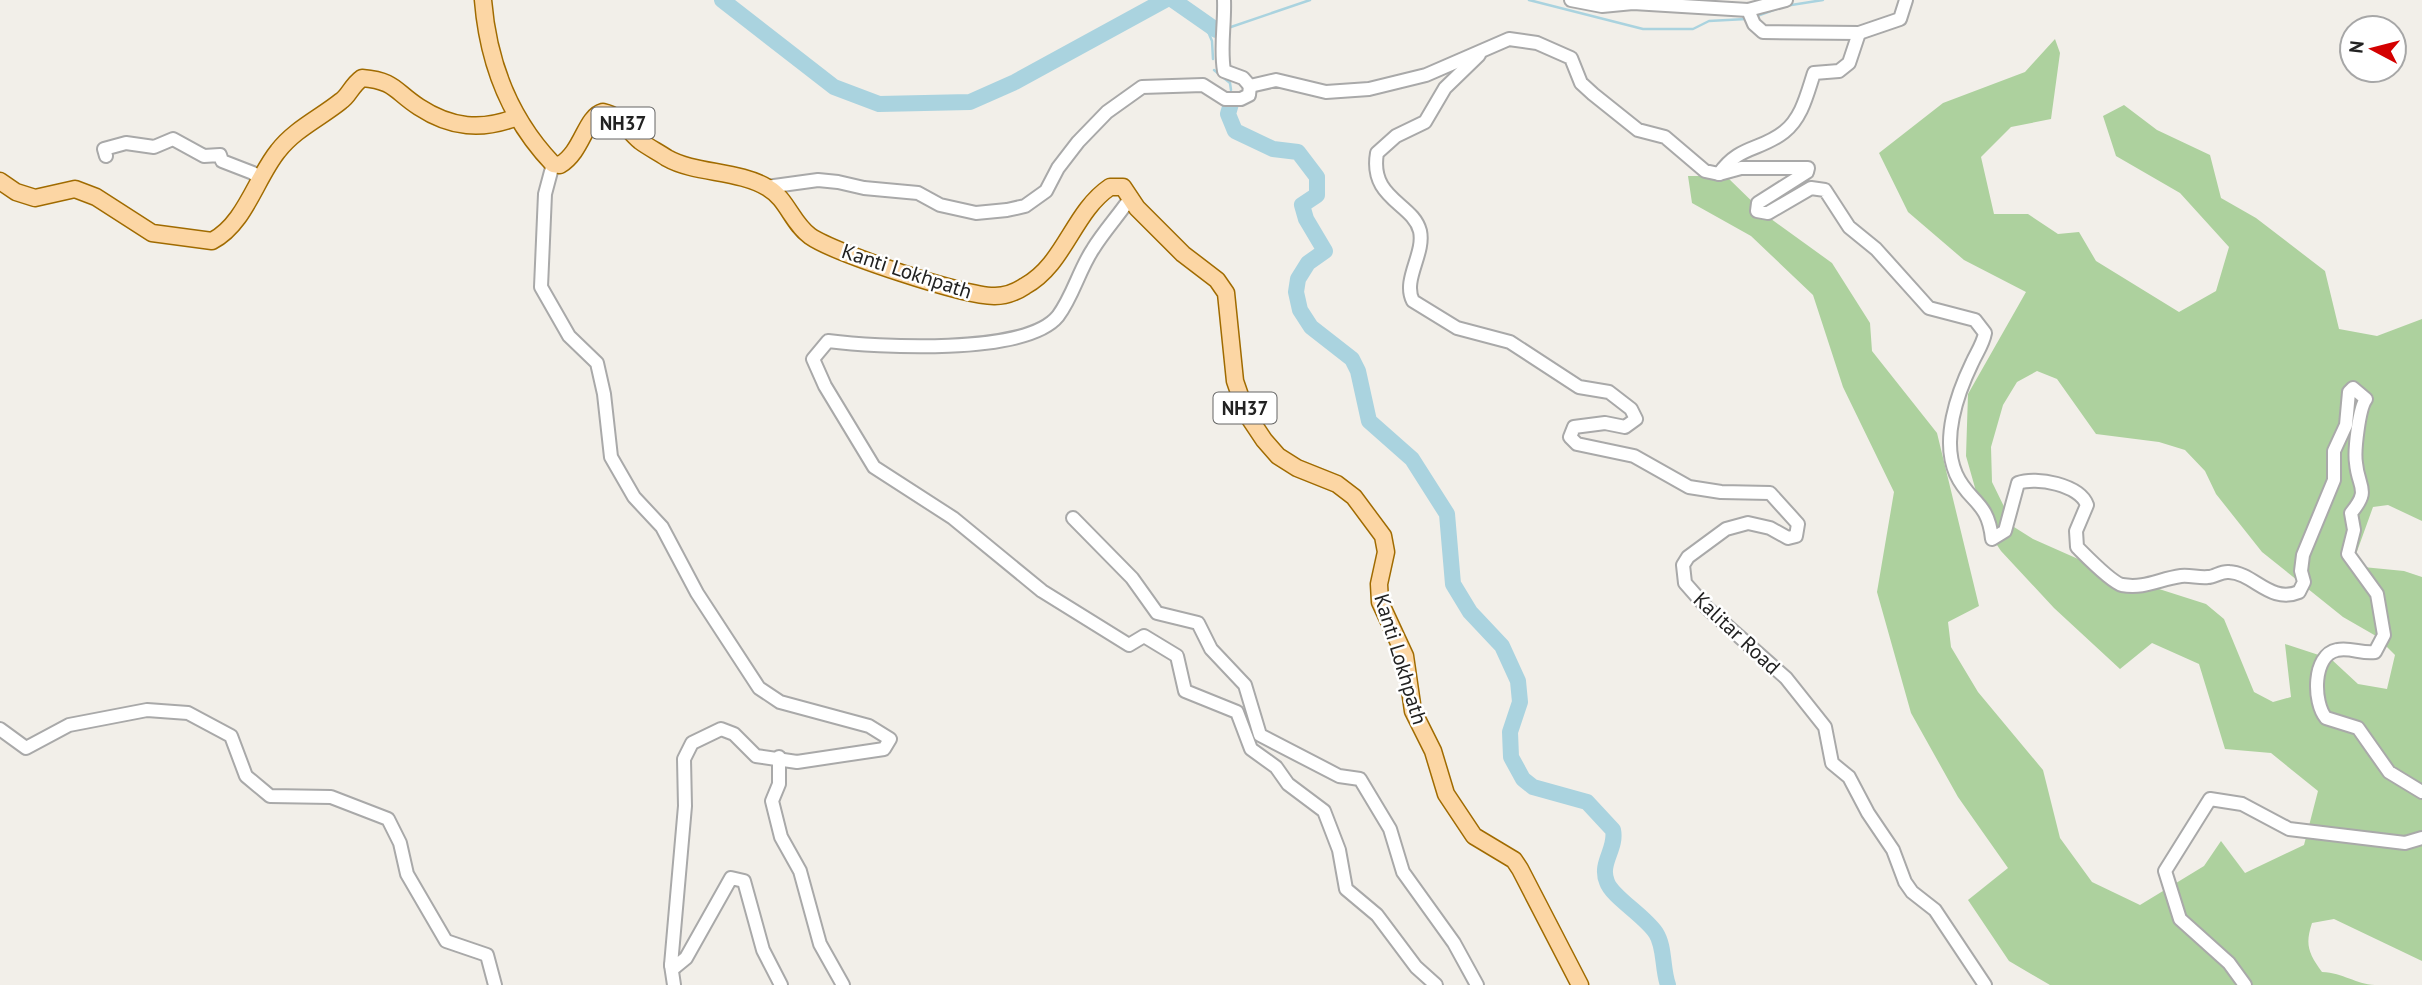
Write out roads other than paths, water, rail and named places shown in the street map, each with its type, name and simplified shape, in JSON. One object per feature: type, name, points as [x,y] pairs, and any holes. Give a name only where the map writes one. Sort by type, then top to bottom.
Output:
[{"type":"main road","points":[[483,0],[502,91],[517,117],[553,164]]},
{"type":"main road","points":[[0,181],[16,192],[35,198],[75,188],[96,197],[152,233],[201,242],[212,241],[225,232],[278,150],[304,125],[344,100],[350,87],[362,78],[389,84],[416,106],[458,125],[482,127],[517,117]]},
{"type":"main road","name":"NH37","points":[[553,164],[560,165],[571,158],[593,117],[603,112],[612,114],[640,140],[671,160],[767,187]]},
{"type":"main road","name":"Kanti Lokhpath","points":[[767,187],[781,200],[798,225],[810,236],[830,247],[951,287],[996,296],[1011,293],[1039,277],[1091,203],[1104,191],[1119,186],[1173,244],[1217,280],[1226,293],[1235,381],[1247,413],[1264,440],[1279,456],[1337,484],[1354,497],[1383,536],[1386,552],[1378,584],[1380,602],[1405,656],[1413,711],[1433,751],[1446,794],[1474,836],[1514,860],[1580,985]]},
{"type":"street","points":[[767,187],[818,180],[864,188],[918,192],[940,205],[976,213],[1025,206],[1046,191],[1058,168],[1078,142],[1107,112],[1142,86],[1203,85],[1226,99],[1241,99],[1249,95],[1250,86],[1243,78],[1224,71],[1221,44],[1224,34],[1224,0]]},
{"type":"street","points":[[1570,0],[1602,6],[1663,2],[1748,10],[1786,0]]},
{"type":"street","points":[[1748,10],[1754,23],[1763,32],[1859,33],[1900,19],[1906,0]]},
{"type":"street","points":[[1719,174],[1729,160],[1741,151],[1783,133],[1798,117],[1814,73],[1839,71],[1849,63],[1859,33]]},
{"type":"street","points":[[1250,86],[1276,80],[1326,92],[1369,89],[1426,75],[1493,44],[1523,39],[1572,58],[1581,83],[1638,130],[1665,137],[1705,171],[1719,174],[1741,168],[1808,168],[1807,172],[1758,203],[1757,211],[1768,213],[1811,188],[1825,190],[1849,227],[1876,249],[1929,308],[1975,320],[1985,333],[1964,384],[1949,439],[1950,458],[1957,477],[1983,505],[1990,523],[1992,539],[2002,536],[2005,531],[2018,483],[2029,481],[2056,484],[2081,495],[2087,505],[2075,542],[2111,581],[2144,587],[2177,577],[2210,577],[2227,572],[2237,574],[2271,593],[2300,592],[2304,582],[2301,571],[2303,555],[2334,480],[2333,457],[2346,425],[2349,392],[2353,388],[2362,392],[2367,399],[2358,418],[2355,459],[2362,479],[2362,497],[2351,513],[2354,530],[2348,554],[2377,594],[2384,635],[2375,652],[2338,649],[2324,657],[2319,669],[2319,703],[2326,718],[2358,728],[2389,772],[2422,792]]},
{"type":"street","name":"Kalitar Road","points":[[1493,44],[1446,88],[1425,122],[1396,136],[1377,153],[1376,168],[1389,198],[1407,211],[1419,228],[1421,241],[1411,282],[1413,301],[1457,328],[1510,342],[1579,387],[1609,392],[1621,399],[1636,418],[1633,424],[1625,426],[1605,423],[1574,426],[1570,437],[1577,444],[1634,456],[1689,487],[1721,492],[1770,493],[1798,524],[1796,536],[1788,538],[1769,528],[1748,523],[1726,529],[1688,557],[1684,565],[1685,583],[1707,608],[1786,678],[1825,727],[1832,763],[1850,777],[1868,813],[1893,850],[1905,882],[1912,892],[1935,910],[1985,985]]},
{"type":"street","points":[[106,156],[104,149],[126,143],[154,147],[173,139],[204,156],[220,155],[222,161],[253,173],[260,180]]},
{"type":"street","points":[[553,164],[545,194],[541,287],[569,336],[597,363],[611,457],[634,497],[662,527],[697,593],[758,688],[780,702],[869,726],[890,739],[884,749],[797,762],[779,757],[756,756],[734,734],[721,729],[692,743],[684,759],[685,806],[671,965],[674,985]]},
{"type":"street","points":[[1131,197],[1092,250],[1057,317],[1045,326],[1006,339],[922,348],[871,347],[828,341],[813,359],[874,467],[953,518],[1042,591],[1079,617],[1129,645],[1144,636],[1177,656],[1185,691],[1237,712]]},
{"type":"street","points":[[1073,518],[1132,578],[1157,613],[1198,623],[1210,649],[1245,685],[1260,735],[1339,776],[1360,779],[1390,829],[1403,872],[1454,943],[1476,985]]},
{"type":"street","points":[[1245,685],[1237,712],[1251,749],[1276,767],[1288,784],[1324,811],[1339,850],[1346,889],[1377,915],[1416,967],[1436,985]]},
{"type":"street","points":[[0,729],[26,748],[69,725],[147,710],[188,713],[231,736],[246,776],[270,796],[331,797],[388,819],[400,843],[407,874],[428,914],[446,941],[487,955],[495,985]]},
{"type":"street","points":[[779,757],[779,784],[772,802],[781,838],[800,871],[820,944],[843,985]]},
{"type":"street","points":[[2245,985],[2229,963],[2180,919],[2165,871],[2210,799],[2251,807],[2289,829],[2389,842],[2404,843],[2422,838]]},
{"type":"street","points":[[671,965],[675,967],[686,958],[731,878],[738,877],[744,881],[763,950],[781,985]]},
{"type":"waterway","points":[[722,0],[834,87],[879,104],[970,102],[1015,82],[1165,0]]},
{"type":"waterway","points":[[1173,0],[1216,30]]},
{"type":"waterway","points":[[1228,28],[1310,0]]},
{"type":"waterway","points":[[1529,0],[1643,29],[1693,29],[1709,21],[1746,19]]},
{"type":"waterway","points":[[1785,6],[1823,0]]},
{"type":"waterway","points":[[1757,16],[1779,8]]},
{"type":"waterway","points":[[1204,22],[1212,41],[1213,59]]},
{"type":"waterway","points":[[1214,70],[1230,83],[1231,90]]},
{"type":"waterway","points":[[1232,100],[1228,114],[1235,131],[1273,149],[1298,152],[1317,177],[1317,195],[1302,205],[1306,219],[1325,251],[1308,263],[1298,279],[1296,292],[1300,310],[1311,327],[1352,359],[1358,371],[1369,421],[1412,459],[1447,514],[1453,584],[1470,612],[1502,646],[1518,681],[1520,702],[1510,732],[1511,757],[1523,779],[1533,787],[1587,802],[1613,830],[1613,843],[1605,869],[1607,882],[1615,894],[1656,933],[1661,945],[1668,985]]}]
